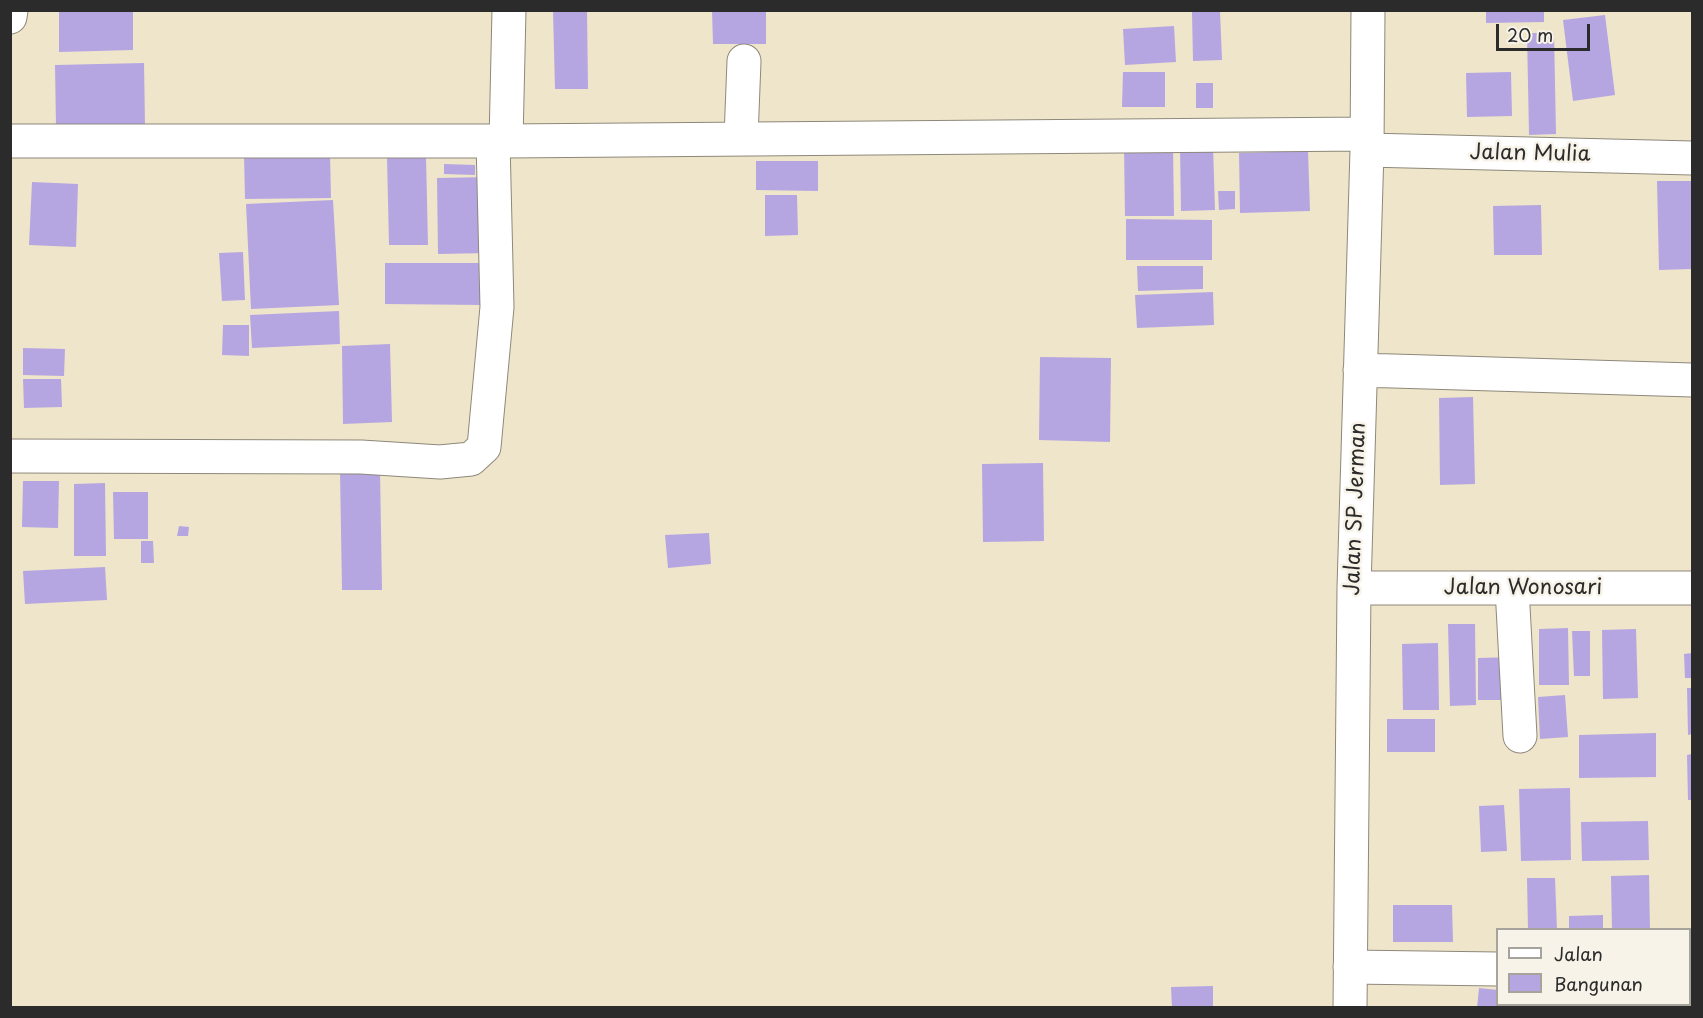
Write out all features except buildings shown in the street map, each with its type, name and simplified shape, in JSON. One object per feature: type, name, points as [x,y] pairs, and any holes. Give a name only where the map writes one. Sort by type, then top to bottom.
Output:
[{"type":"street","points":[[10,17],[11,10]]},
{"type":"street","points":[[10,456],[361,457],[440,462],[471,459],[484,447],[497,307],[499,141],[509,10]]},
{"type":"street","name":"Jalan SP Jerman","points":[[1350,1008],[1354,588],[1367,142],[1368,10]]},
{"type":"street","points":[[741,138],[744,61]]},
{"type":"street","name":"Jalan Mulia","points":[[10,141],[499,141],[741,138],[1367,142],[1692,158]]},
{"type":"street","points":[[1360,370],[1692,380]]},
{"type":"street","name":"Jalan Wonosari","points":[[1354,588],[1692,588]]},
{"type":"street","points":[[1512,588],[1520,736]]},
{"type":"street","points":[[1350,967],[1496,969]]}]
